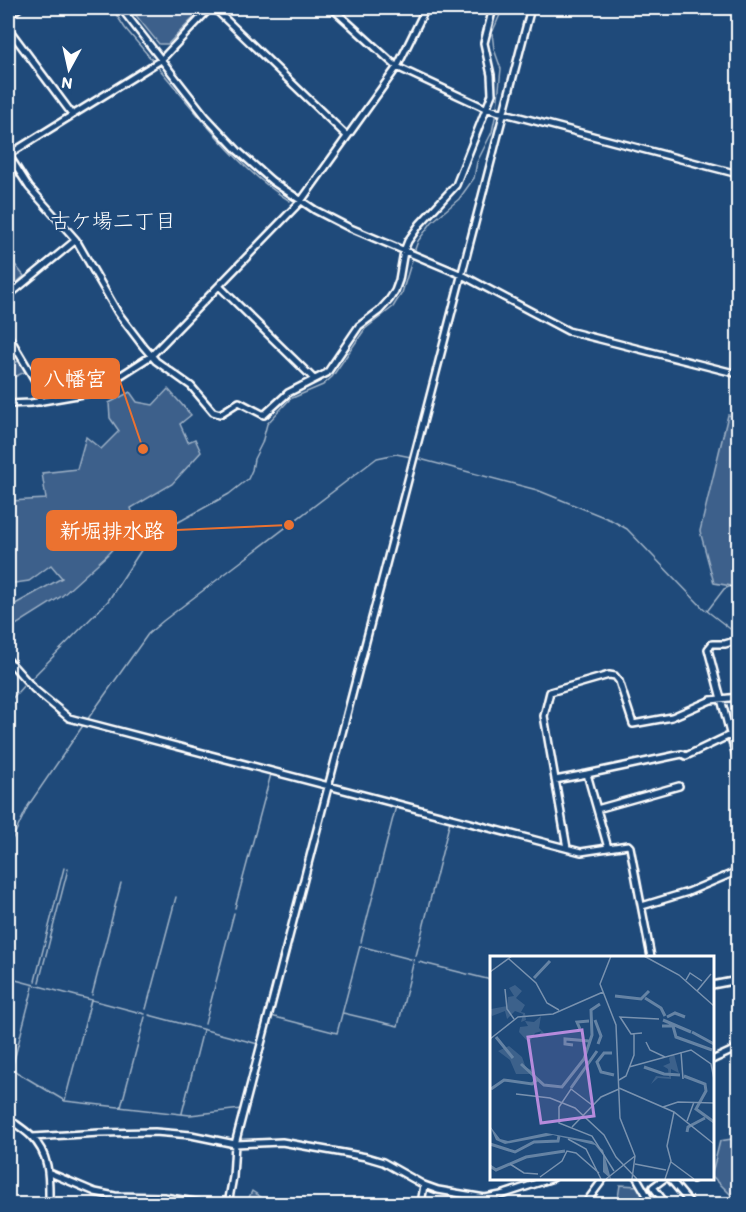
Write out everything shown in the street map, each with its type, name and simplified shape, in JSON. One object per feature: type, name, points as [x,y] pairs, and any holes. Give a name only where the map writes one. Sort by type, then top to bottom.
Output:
[{"type":"street","points":[[8,16],[18,8]]},
{"type":"street","points":[[121,8],[206,117],[238,151],[273,181],[302,201],[348,227],[462,275],[568,331],[738,374]]},
{"type":"street","points":[[347,135],[212,8],[161,60],[8,155],[29,187],[76,240],[118,313],[151,356],[191,386],[213,412],[220,414],[239,402],[264,415],[288,393],[327,373],[359,326],[389,300],[399,280],[404,251],[420,224],[456,186],[492,94],[484,43],[493,8]]},
{"type":"street","points":[[332,8],[397,67],[485,108],[738,174]]},
{"type":"street","points":[[8,404],[40,402],[95,392],[151,356],[302,201],[397,67],[426,8]]},
{"type":"street","points":[[228,1204],[233,1177],[235,1144],[531,8]]},
{"type":"street","points":[[8,28],[72,114]]},
{"type":"street","points":[[8,296],[76,240]]},
{"type":"street","points":[[219,286],[314,379]]},
{"type":"street","points":[[8,335],[36,382],[40,402]]},
{"type":"street","points":[[738,640],[709,646],[710,658],[723,699],[738,764]]},
{"type":"street","points":[[8,660],[34,689],[56,708],[69,718],[79,721],[581,852],[628,845],[651,956]]},
{"type":"street","points":[[567,848],[544,716],[550,692],[609,675],[615,676],[619,681],[633,724],[672,717],[711,700],[738,697]]},
{"type":"street","points":[[555,780],[682,754],[686,756],[730,735]]},
{"type":"street","points":[[587,774],[608,848]]},
{"type":"street","points":[[597,809],[679,786]]},
{"type":"street","points":[[642,906],[688,892],[738,871]]},
{"type":"street","points":[[713,985],[738,980]]},
{"type":"street","points":[[713,1059],[738,1048]]},
{"type":"street","points":[[8,1118],[32,1137],[42,1151],[50,1173],[49,1204]]},
{"type":"street","points":[[32,1137],[100,1132],[155,1132],[191,1135],[235,1144],[282,1142],[366,1157],[383,1162],[424,1185],[454,1194],[485,1197],[501,1195],[550,1179]]},
{"type":"street","points":[[50,1173],[95,1192],[115,1196],[164,1197],[207,1204]]},
{"type":"street","points":[[585,1204],[603,1179]]},
{"type":"street","points":[[638,1179],[652,1204]]},
{"type":"street","points":[[664,1179],[653,1187],[666,1204]]},
{"type":"street","points":[[666,1179],[691,1204]]},
{"type":"street","points":[[421,1204],[424,1185]]},
{"type":"shaded area","points":[[130,8],[203,8],[168,44],[159,44]]},
{"type":"shaded area","points":[[8,256],[24,276],[8,290]]},
{"type":"shaded area","points":[[19,361],[25,372],[8,380],[8,365]]},
{"type":"shaded area","points":[[168,389],[191,415],[180,424],[188,442],[195,439],[201,452],[172,484],[131,508],[136,523],[107,555],[62,596],[8,630],[8,608],[62,578],[51,565],[29,581],[8,584],[8,503],[46,499],[42,473],[77,469],[86,437],[101,449],[119,431],[110,418],[109,403],[130,392],[137,402],[153,405]]},
{"type":"shaded area","points":[[728,415],[738,417],[738,587],[714,583],[700,531]]},
{"type":"shaded area","points":[[738,1138],[738,1204],[731,1204],[736,1200],[713,1177],[720,1141]]},
{"type":"shaded area","points":[[620,1185],[639,1186],[647,1204],[617,1204]]},
{"type":"shaded area","points":[[252,1191],[264,1199],[269,1204],[246,1204]]},
{"type":"shaded area","points":[[286,1197],[309,1200],[311,1204],[280,1204]]},
{"type":"waterway","points":[[112,8],[125,28],[153,61]]},
{"type":"waterway","points":[[497,108],[501,69],[494,49],[492,33],[503,8]]},
{"type":"waterway","points":[[156,65],[235,156],[271,188],[290,201]]},
{"type":"waterway","points":[[414,252],[418,241],[432,222],[459,199],[474,178],[477,162],[492,132],[496,113]]},
{"type":"waterway","points":[[29,681],[108,601],[149,538],[161,529],[175,524],[229,494],[248,479],[267,424],[290,399],[323,385],[332,377],[365,329],[393,307],[402,293],[413,257]]},
{"type":"waterway","points":[[87,720],[148,634],[163,621],[377,458],[396,454],[411,457]]},
{"type":"waterway","points":[[416,458],[537,490],[611,520],[627,529],[702,607],[738,635]]},
{"type":"waterway","points":[[708,610],[724,589],[738,583]]},
{"type":"waterway","points":[[8,703],[25,684]]},
{"type":"waterway","points":[[8,848],[28,806],[84,724]]},
{"type":"waterway","points":[[235,908],[271,774]]},
{"type":"waterway","points":[[361,942],[396,806]]},
{"type":"waterway","points":[[416,956],[450,821]]},
{"type":"waterway","points":[[35,981],[64,868]]},
{"type":"waterway","points":[[39,982],[68,869]]},
{"type":"waterway","points":[[92,995],[121,883]]},
{"type":"waterway","points":[[146,1009],[176,897]]},
{"type":"waterway","points":[[205,1024],[234,913]]},
{"type":"waterway","points":[[259,1038],[288,926]]},
{"type":"waterway","points":[[271,1016],[337,1033],[360,946],[414,960],[398,1026],[343,1013]]},
{"type":"waterway","points":[[419,962],[490,980]]},
{"type":"waterway","points":[[8,978],[145,1014]]},
{"type":"waterway","points":[[12,1068],[33,987]]},
{"type":"waterway","points":[[65,1100],[91,1000]]},
{"type":"waterway","points":[[8,1067],[65,1101],[190,1115],[241,1109],[258,1044],[149,1015]]},
{"type":"waterway","points":[[121,1107],[145,1017]]},
{"type":"waterway","points":[[182,1113],[203,1030]]},
{"type":"place","name":"八幡宮","points":[[143,449]]},
{"type":"place","name":"新堀排水路","points":[[289,525]]},
{"type":"district","name":"古ケ場二丁目","points":[[113,220]]}]
